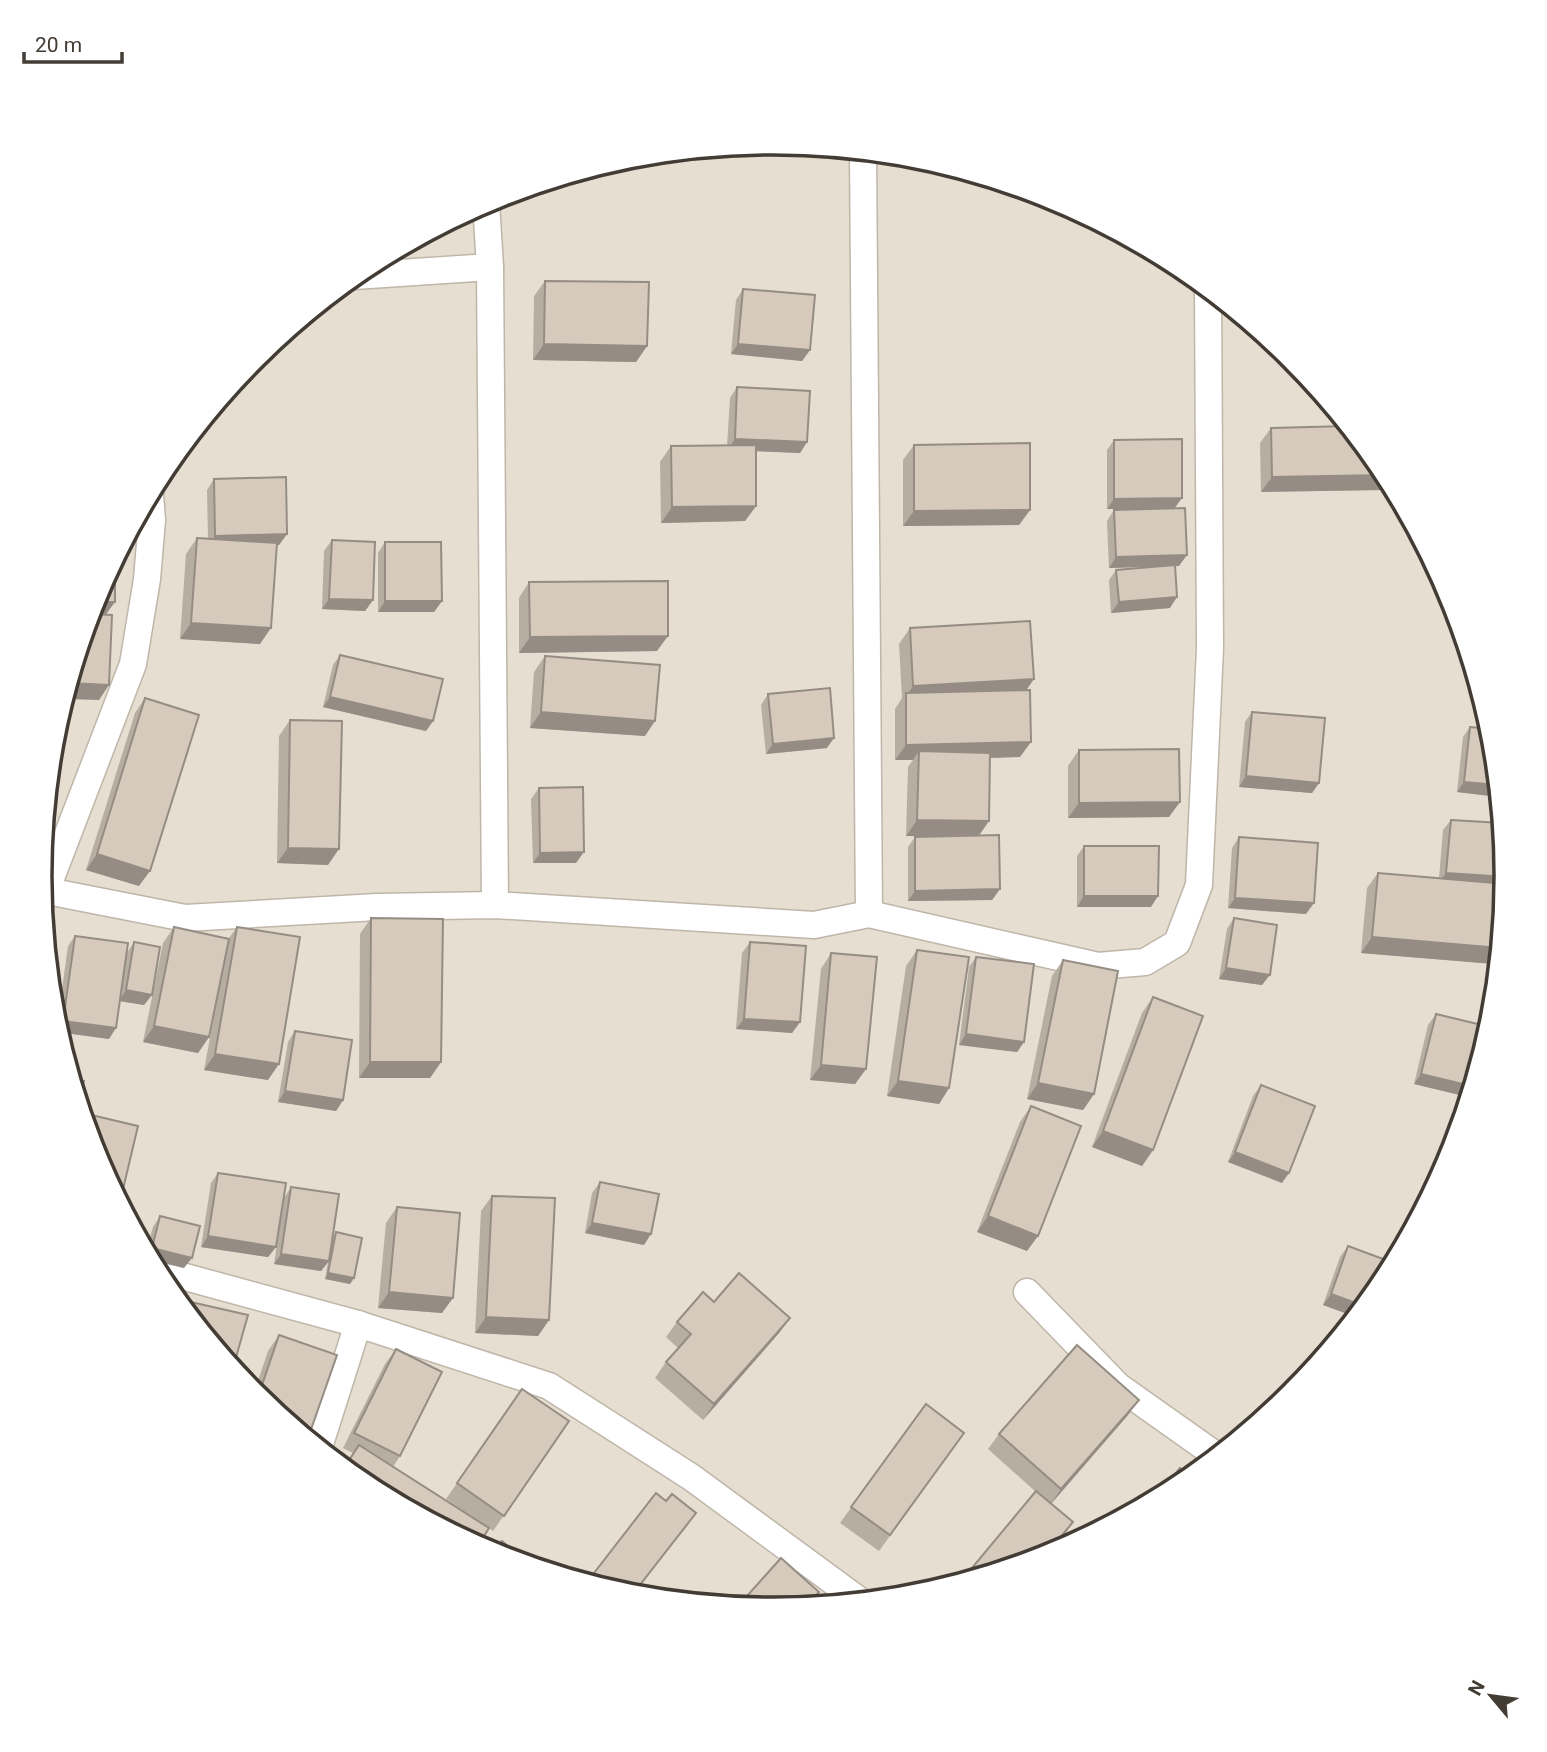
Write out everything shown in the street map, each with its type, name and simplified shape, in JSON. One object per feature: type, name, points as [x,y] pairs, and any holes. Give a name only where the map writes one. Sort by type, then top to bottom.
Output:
[{"type":"street","points":[[863,161],[869,914]]},
{"type":"street","points":[[487,215],[495,905]]},
{"type":"street","points":[[377,274],[489,267]]},
{"type":"street","points":[[53,892],[185,918],[377,907],[495,905],[814,925],[869,914],[1098,966],[1145,962],[1177,943],[1199,885],[1210,648],[1209,302]]},
{"type":"street","points":[[52,869],[133,664],[147,579],[151,511]]},
{"type":"street","points":[[172,1273],[358,1324],[549,1386],[691,1478],[849,1593]]},
{"type":"street","points":[[1027,1292],[1118,1385],[1209,1450]]},
{"type":"street","points":[[322,1437],[358,1324]]},
{"type":"shaded area","points":[[774,155],[868,161],[914,169],[1005,193],[1092,229],[1134,252],[1212,304],[1249,334],[1316,401],[1346,437],[1373,475],[1420,557],[1440,600],[1470,689],[1481,735],[1493,829],[1493,923],[1488,970],[1481,1017],[1456,1108],[1440,1152],[1398,1237],[1346,1315],[1316,1351],[1249,1418],[1212,1448],[1134,1500],[1092,1523],[1005,1559],[960,1572],[868,1591],[821,1595],[774,1597],[679,1591],[633,1583],[542,1559],[455,1523],[413,1500],[335,1448],[298,1418],[231,1351],[201,1315],[174,1277],[127,1195],[107,1152],[77,1063],[66,1017],[54,923],[52,876],[59,782],[66,735],[91,644],[107,600],[149,515],[201,437],[231,401],[298,334],[335,304],[413,252],[455,229],[542,193],[587,180],[679,161],[726,157]]},
{"type":"building","points":[[545,281],[649,282],[647,346],[544,344]]},
{"type":"building","points":[[743,289],[815,295],[810,350],[738,344]]},
{"type":"building","points":[[737,387],[810,391],[807,442],[735,439]]},
{"type":"building","points":[[1337,426],[1373,475],[1272,477],[1271,428]]},
{"type":"building","points":[[1182,439],[1182,498],[1114,499],[1114,440]]},
{"type":"building","points":[[1030,443],[1030,510],[914,511],[914,445]]},
{"type":"building","points":[[756,445],[756,506],[672,507],[671,446]]},
{"type":"building","points":[[286,477],[287,534],[215,536],[214,479]]},
{"type":"building","points":[[1185,508],[1187,555],[1116,557],[1114,510]]},
{"type":"building","points":[[197,538],[277,543],[271,628],[191,623]]},
{"type":"building","points":[[332,540],[375,542],[373,600],[329,599]]},
{"type":"building","points":[[385,542],[441,542],[442,601],[385,601]]},
{"type":"building","points":[[1175,565],[1177,597],[1119,602],[1116,570]]},
{"type":"building","points":[[668,581],[668,636],[530,637],[529,582]]},
{"type":"building","points":[[115,583],[115,602],[106,602]]},
{"type":"building","points":[[102,615],[112,615],[109,685],[79,683]]},
{"type":"building","points":[[1030,621],[1034,679],[913,686],[910,628]]},
{"type":"building","points":[[340,655],[443,679],[433,721],[330,697]]},
{"type":"building","points":[[545,656],[660,665],[655,721],[541,712]]},
{"type":"building","points":[[830,688],[834,738],[773,744],[768,694]]},
{"type":"building","points":[[1030,690],[1031,742],[906,745],[906,693]]},
{"type":"building","points":[[145,698],[199,715],[150,871],[97,854]]},
{"type":"building","points":[[1252,712],[1325,718],[1319,783],[1246,776]]},
{"type":"building","points":[[290,720],[342,721],[339,849],[288,848]]},
{"type":"building","points":[[1470,727],[1479,728],[1488,784],[1464,782]]},
{"type":"building","points":[[1179,749],[1180,802],[1079,803],[1079,750]]},
{"type":"building","points":[[919,751],[990,753],[989,821],[917,820]]},
{"type":"building","points":[[583,787],[584,852],[540,853],[539,788]]},
{"type":"building","points":[[1451,820],[1492,822],[1494,876],[1446,873]]},
{"type":"building","points":[[999,835],[1000,889],[915,891],[915,837]]},
{"type":"building","points":[[1239,837],[1318,843],[1314,903],[1235,898]]},
{"type":"building","points":[[1084,846],[1159,846],[1158,896],[1084,896]]},
{"type":"building","points":[[1378,873],[1494,883],[1490,947],[1372,937]]},
{"type":"building","points":[[371,918],[443,919],[441,1062],[370,1062]]},
{"type":"building","points":[[1234,918],[1277,925],[1270,975],[1226,968]]},
{"type":"building","points":[[174,927],[229,939],[209,1037],[154,1026]]},
{"type":"building","points":[[237,927],[300,937],[279,1064],[215,1054]]},
{"type":"building","points":[[75,936],[128,943],[116,1028],[67,1022],[65,1009]]},
{"type":"building","points":[[134,942],[160,947],[152,995],[126,990]]},
{"type":"building","points":[[750,942],[806,946],[800,1022],[744,1019]]},
{"type":"building","points":[[917,950],[969,957],[949,1088],[898,1081]]},
{"type":"building","points":[[831,953],[877,957],[866,1069],[821,1065]]},
{"type":"building","points":[[976,957],[1034,964],[1024,1042],[966,1034]]},
{"type":"building","points":[[1063,960],[1118,971],[1094,1094],[1038,1083]]},
{"type":"building","points":[[1153,997],[1203,1016],[1153,1150],[1103,1131]]},
{"type":"building","points":[[1436,1014],[1479,1024],[1463,1084],[1421,1074]]},
{"type":"building","points":[[295,1031],[352,1040],[343,1100],[285,1091]]},
{"type":"building","points":[[1261,1085],[1315,1106],[1289,1173],[1235,1152]]},
{"type":"building","points":[[1031,1106],[1081,1126],[1038,1236],[988,1216]]},
{"type":"building","points":[[94,1116],[138,1126],[123,1187]]},
{"type":"building","points":[[218,1173],[286,1183],[276,1247],[208,1236]]},
{"type":"building","points":[[600,1182],[659,1194],[651,1234],[592,1223]]},
{"type":"building","points":[[291,1187],[339,1194],[329,1261],[281,1254]]},
{"type":"building","points":[[492,1196],[555,1198],[549,1320],[486,1317]]},
{"type":"building","points":[[397,1207],[460,1213],[453,1298],[389,1292]]},
{"type":"building","points":[[160,1216],[200,1226],[192,1258],[157,1249],[153,1243]]},
{"type":"building","points":[[336,1232],[362,1238],[354,1278],[328,1273]]},
{"type":"building","points":[[1348,1246],[1384,1259],[1355,1303],[1331,1294]]},
{"type":"building","points":[[739,1273],[790,1318],[714,1404],[666,1362],[691,1334],[677,1322],[703,1292],[714,1302]]},
{"type":"building","points":[[192,1302],[248,1315],[236,1357]]},
{"type":"building","points":[[279,1335],[337,1355],[311,1429],[262,1384]]},
{"type":"building","points":[[1077,1345],[1139,1400],[1061,1489],[999,1434]]},
{"type":"building","points":[[396,1349],[442,1372],[400,1456],[354,1433]]},
{"type":"building","points":[[522,1389],[569,1421],[504,1516],[457,1483]]},
{"type":"building","points":[[926,1404],[964,1433],[890,1535],[851,1507]]},
{"type":"building","points":[[359,1445],[489,1528],[484,1536],[455,1523],[413,1500],[350,1459]]},
{"type":"building","points":[[1036,1491],[1073,1522],[1061,1537],[1005,1559],[971,1569]]},
{"type":"building","points":[[656,1493],[666,1501],[672,1494],[696,1513],[640,1584],[594,1573]]},
{"type":"building","points":[[781,1558],[819,1592],[816,1595],[747,1596]]}]
